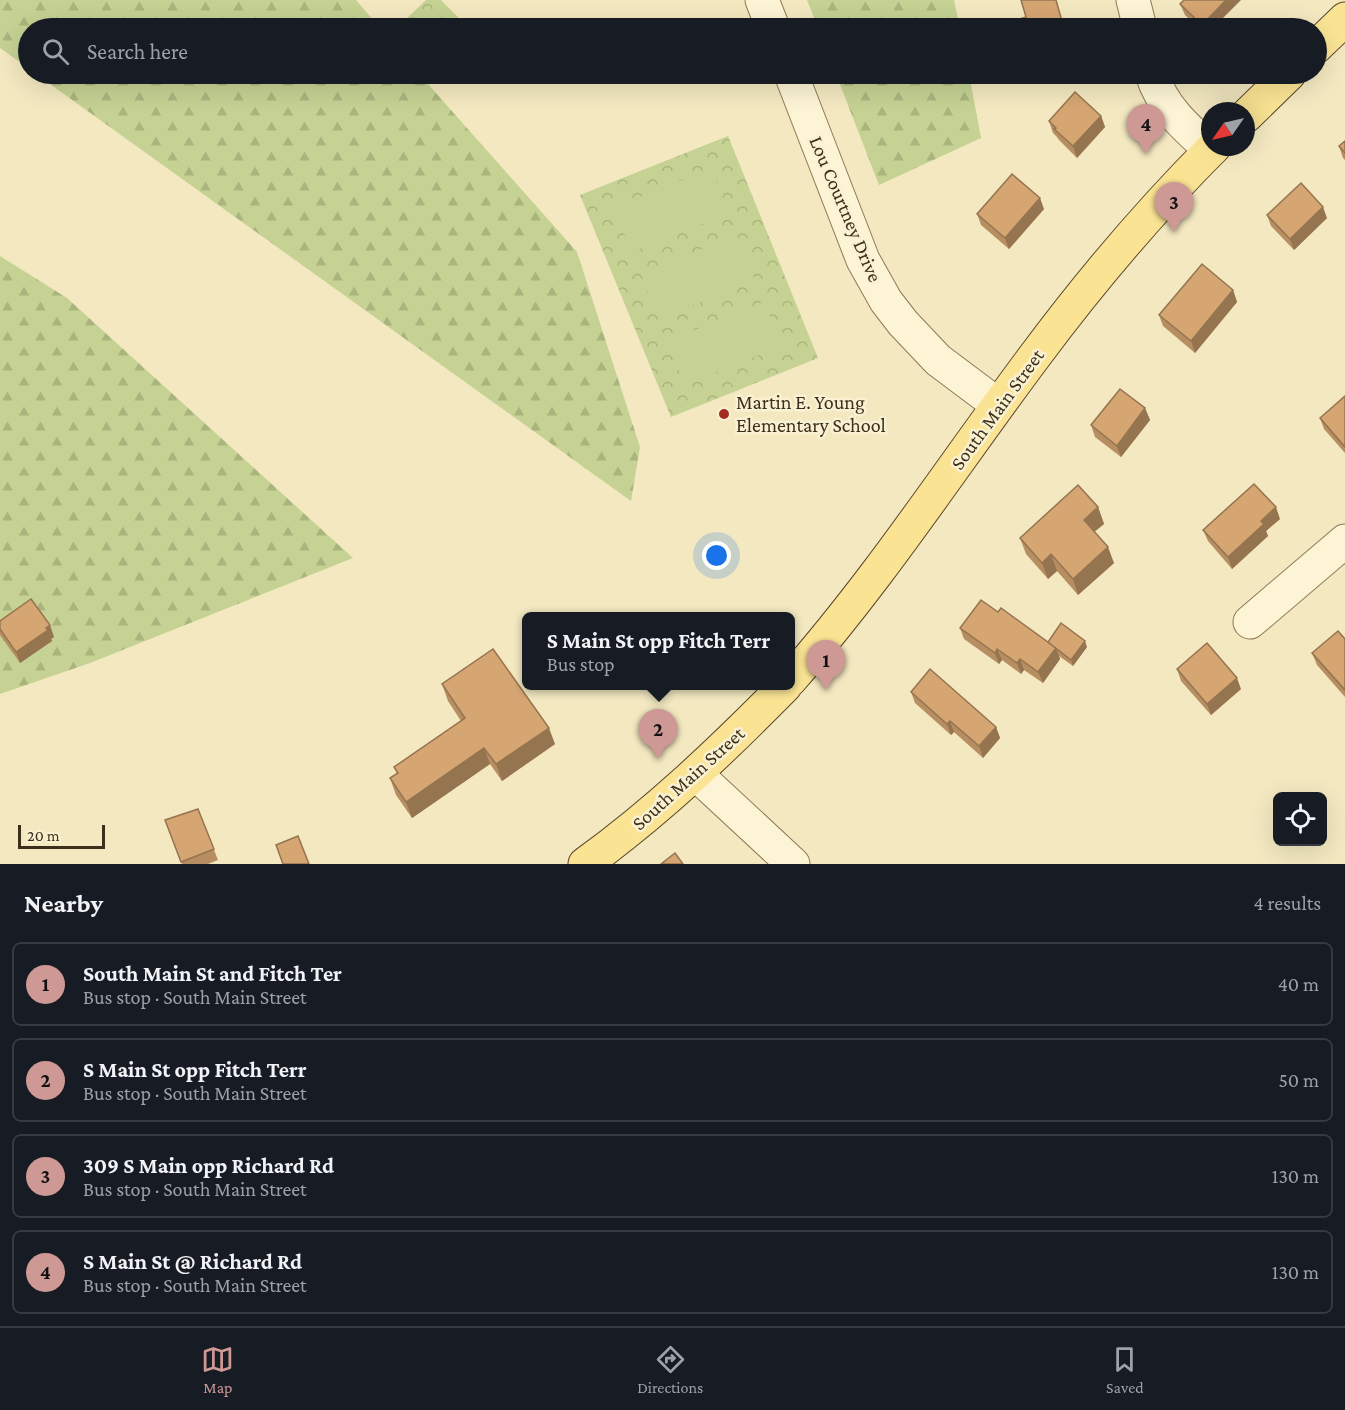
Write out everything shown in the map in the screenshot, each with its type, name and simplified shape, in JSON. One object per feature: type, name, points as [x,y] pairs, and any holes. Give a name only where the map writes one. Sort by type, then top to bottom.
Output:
[{"type":"main road","points":[[1327,36],[1345,19]]},
{"type":"main road","points":[[1255,107],[1279,84]]},
{"type":"main road","name":"South Main Street","points":[[795,674],[871,583],[1059,324],[1164,199],[1206,156]]},
{"type":"main road","name":"South Main Street","points":[[585,864],[636,826],[696,774],[781,690]]},
{"type":"street","points":[[762,0],[769,18]]},
{"type":"street","points":[[1132,0],[1137,18]]},
{"type":"street","name":"Lou Courtney Drive","points":[[795,84],[863,260],[886,301],[903,323],[939,360],[998,405]]},
{"type":"street","points":[[1156,84],[1170,111],[1201,138]]},
{"type":"street","points":[[1250,622],[1345,541]]},
{"type":"street","points":[[696,774],[793,864]]},
{"type":"green space","points":[[0,0],[356,0],[371,18],[18,18],[18,61],[0,48]]},
{"type":"green space","points":[[426,0],[441,0],[459,18],[407,18]]},
{"type":"green space","points":[[807,0],[954,0],[958,18],[814,18]]},
{"type":"green space","points":[[50,84],[428,84],[577,252],[640,447],[631,501]]},
{"type":"green space","points":[[840,84],[971,84],[981,138],[879,185]]},
{"type":"green space","points":[[728,136],[818,358],[671,417],[580,195]]},
{"type":"green space","points":[[711,168],[729,213],[632,252],[614,208]]},
{"type":"green space","points":[[737,235],[755,280],[659,319],[641,274]]},
{"type":"green space","points":[[0,256],[67,298],[353,558],[90,663],[0,694]]},
{"type":"green space","points":[[764,302],[782,346],[685,385],[667,341]]},
{"type":"building","points":[[1021,0],[1056,0],[1061,18],[1023,18],[1026,17]]},
{"type":"building","points":[[1184,0],[1226,0],[1209,18],[1195,18],[1180,4]]},
{"type":"building","points":[[1075,92],[1101,116],[1073,146],[1054,129],[1056,128],[1049,121]]},
{"type":"building","points":[[1345,141],[1345,153],[1339,146]]},
{"type":"building","points":[[1012,174],[1040,198],[1005,238],[977,214]]},
{"type":"building","points":[[1301,183],[1323,207],[1290,239],[1267,215]]},
{"type":"building","points":[[1202,264],[1233,290],[1191,341],[1159,315]]},
{"type":"building","points":[[1120,389],[1145,408],[1117,446],[1091,425]]},
{"type":"building","points":[[1345,396],[1345,447],[1320,418]]},
{"type":"building","points":[[1254,484],[1276,507],[1261,521],[1264,524],[1228,557],[1203,530]]},
{"type":"building","points":[[1078,485],[1098,507],[1084,520],[1108,547],[1073,579],[1051,554],[1042,563],[1020,538]]},
{"type":"building","points":[[31,599],[50,625],[46,628],[48,630],[16,652],[0,629],[0,621]]},
{"type":"building","points":[[981,600],[998,612],[1001,608],[1056,648],[1038,672],[1020,659],[1017,663],[997,649],[995,653],[960,628]]},
{"type":"building","points":[[1061,623],[1085,641],[1071,660],[1048,642]]},
{"type":"building","points":[[1338,631],[1345,639],[1345,690],[1312,653]]},
{"type":"building","points":[[1207,643],[1237,678],[1207,704],[1177,669]]},
{"type":"building","points":[[493,649],[549,728],[496,764],[484,748],[406,802],[390,778],[398,773],[394,767],[465,718],[442,684]]},
{"type":"building","points":[[930,669],[996,727],[979,746],[950,721],[947,724],[911,692]]},
{"type":"building","points":[[198,809],[214,849],[181,862],[165,820]]},
{"type":"building","points":[[298,836],[309,864],[283,864],[276,845]]},
{"type":"building","points":[[675,853],[683,864],[661,864]]},
{"type":"place","name":"S Main St @ Richard Rd","points":[[1146,154]]},
{"type":"place","name":"309 S Main opp Richard Rd","points":[[1174,232]]},
{"type":"place","name":"Martin E. Young Elementary School","points":[[724,414]]},
{"type":"place","name":"South Main St and Fitch Ter","points":[[826,690]]},
{"type":"place","name":"S Main St opp Fitch Terr","points":[[658,759]]}]
